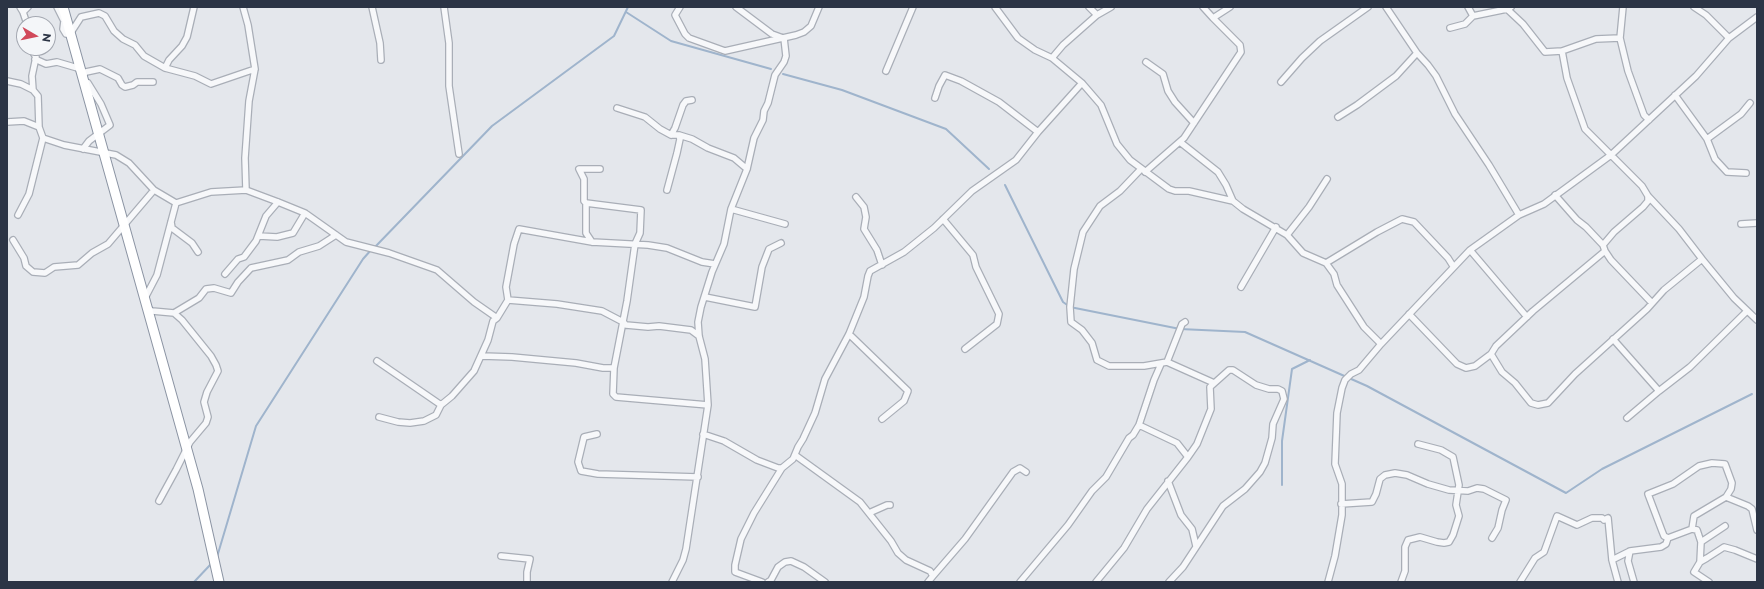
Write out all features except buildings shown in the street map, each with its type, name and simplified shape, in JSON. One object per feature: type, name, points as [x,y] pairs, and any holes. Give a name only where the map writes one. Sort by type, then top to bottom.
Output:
[{"type":"highway","points":[[63,7],[198,490],[219,582]]},
{"type":"street","points":[[22,10],[28,7]]},
{"type":"street","points":[[56,7],[64,21],[63,29],[66,34],[70,34],[81,17],[99,13],[105,16],[114,31],[123,39],[135,45],[144,56],[165,68],[194,76],[211,84],[255,69]]},
{"type":"street","points":[[165,68],[169,60],[187,37],[194,7]]},
{"type":"street","points":[[243,7],[248,25],[255,69],[249,101],[245,158],[246,190]]},
{"type":"street","points":[[372,7],[380,42],[381,60]]},
{"type":"street","points":[[444,7],[449,42],[449,86],[459,154]]},
{"type":"street","points":[[680,7],[675,15],[685,34],[689,38],[725,51],[804,32],[811,26],[819,7]]},
{"type":"street","points":[[736,7],[772,34],[784,38]]},
{"type":"street","points":[[886,71],[913,7]]},
{"type":"street","points":[[995,7],[1018,38],[1035,50],[1052,58],[1082,83],[1101,105],[1117,144],[1130,160],[1169,189],[1233,201],[1243,209],[1276,227],[1287,235],[1303,253],[1326,263],[1334,274],[1338,285],[1364,327],[1381,344]]},
{"type":"street","points":[[1089,7],[1097,15]]},
{"type":"street","points":[[1052,58],[1063,45],[1097,15],[1111,7]]},
{"type":"street","points":[[1203,7],[1240,45],[1241,52],[1180,142],[1143,170],[1120,191],[1100,206],[1083,232],[1074,269],[1070,307],[1071,322],[1082,330],[1092,343],[1097,360],[1109,366],[1164,363],[1214,383]]},
{"type":"street","points":[[1213,18],[1230,7]]},
{"type":"street","points":[[1281,82],[1302,58],[1320,41],[1368,7]]},
{"type":"street","points":[[1386,7],[1417,53],[1436,76],[1455,114],[1519,215]]},
{"type":"street","points":[[1468,7],[1473,16]]},
{"type":"street","points":[[1623,7],[1620,38],[1628,71],[1644,115],[1649,120]]},
{"type":"street","points":[[1694,7],[1706,16],[1729,38]]},
{"type":"street","points":[[1450,28],[1464,24],[1473,16],[1509,8],[1545,52],[1562,51],[1596,39],[1620,38]]},
{"type":"street","points":[[1328,582],[1335,556],[1342,515],[1342,484],[1335,464],[1337,413],[1344,380],[1350,374],[1359,370],[1453,266],[1470,250],[1519,215],[1544,204],[1610,155],[1696,76],[1729,38],[1757,18]]},
{"type":"street","points":[[672,582],[683,560],[686,549],[708,405],[705,359],[699,336],[698,322],[701,307],[715,264],[724,244],[731,209],[747,169],[754,138],[763,120],[764,111],[768,103],[775,75],[784,62],[786,56],[784,38]]},
{"type":"street","points":[[1562,51],[1567,78],[1585,129],[1642,186],[1648,196],[1679,229],[1715,277],[1757,320]]},
{"type":"street","points":[[1338,117],[1396,76],[1417,53]]},
{"type":"street","points":[[33,90],[32,76],[35,56]]},
{"type":"street","points":[[35,59],[46,64],[57,62],[80,68],[92,92],[105,110],[110,125],[89,141],[83,149]]},
{"type":"street","points":[[1146,62],[1163,74],[1168,91],[1175,102],[1194,123]]},
{"type":"street","points":[[84,74],[86,72],[100,69],[118,78],[125,87],[133,85],[137,82],[153,82]]},
{"type":"street","points":[[935,98],[945,75],[960,81],[999,102],[1038,132]]},
{"type":"street","points":[[7,81],[21,84],[33,90],[38,96],[39,127],[43,138],[29,194],[18,215]]},
{"type":"street","points":[[762,582],[735,572],[735,565],[741,539],[754,513],[782,468],[793,459],[803,439],[815,414],[820,392],[825,379],[849,334],[864,297],[870,271],[876,266],[882,265],[904,252],[943,219],[972,191],[1016,160],[1038,132],[1082,83]]},
{"type":"street","points":[[1675,95],[1707,138],[1715,159],[1726,172],[1746,172]]},
{"type":"street","points":[[671,135],[683,105],[686,101],[692,100]]},
{"type":"street","points":[[1707,138],[1741,114],[1750,103]]},
{"type":"street","points":[[617,108],[645,117],[660,129],[671,135],[679,135],[692,139],[708,148],[734,158],[747,169]]},
{"type":"street","points":[[7,122],[24,121],[39,127]]},
{"type":"street","points":[[668,190],[680,139],[679,135]]},
{"type":"street","points":[[43,138],[64,145],[116,156],[130,163],[154,190],[176,203],[211,192],[246,190],[278,202],[305,213],[346,242],[389,253],[437,270],[474,302],[496,318]]},
{"type":"street","points":[[1180,142],[1218,172],[1226,184],[1233,201]]},
{"type":"street","points":[[592,242],[586,232],[584,179],[580,169],[600,169]]},
{"type":"street","points":[[1287,235],[1309,207],[1327,179]]},
{"type":"street","points":[[13,240],[24,258],[26,266],[33,272],[45,273],[54,267],[78,265],[92,253],[108,244],[154,190]]},
{"type":"street","points":[[1555,195],[1577,220],[1586,227],[1626,277],[1652,304]]},
{"type":"street","points":[[1409,314],[1458,364],[1466,368],[1475,366],[1491,354],[1496,346],[1604,248],[1614,232],[1643,207],[1648,201],[1648,196]]},
{"type":"street","points":[[856,197],[864,207],[866,217],[864,229],[877,250],[882,265]]},
{"type":"street","points":[[225,274],[238,260],[244,257],[259,236],[266,216],[278,202]]},
{"type":"street","points":[[176,203],[156,275],[145,297],[146,307],[152,311],[174,313],[199,298],[206,289],[214,288],[231,293],[238,282],[251,268],[288,260],[298,252],[319,246],[336,235]]},
{"type":"street","points":[[586,203],[641,210],[640,233],[636,244],[614,368],[613,394],[616,397],[708,405]]},
{"type":"street","points":[[731,209],[785,224]]},
{"type":"street","points":[[259,236],[277,237],[293,233],[305,213]]},
{"type":"street","points":[[943,219],[973,256],[978,273],[998,314],[997,324],[964,349]]},
{"type":"street","points":[[1326,263],[1377,232],[1402,219],[1414,222],[1448,258],[1453,266]]},
{"type":"street","points":[[171,222],[172,228],[192,242],[198,252]]},
{"type":"street","points":[[1741,224],[1757,223]]},
{"type":"street","points":[[1242,287],[1276,227]]},
{"type":"street","points":[[379,417],[398,422],[424,421],[436,414],[441,405],[474,371],[482,356],[493,321],[508,300],[506,287],[514,244],[519,229],[592,242],[636,244],[667,248],[702,262],[715,264]]},
{"type":"street","points":[[705,297],[755,307],[762,267],[769,249],[781,243]]},
{"type":"street","points":[[1470,250],[1527,317]]},
{"type":"street","points":[[1491,354],[1502,372],[1515,383],[1531,403],[1538,405],[1548,403],[1575,374],[1642,314],[1682,275],[1702,260]]},
{"type":"street","points":[[508,300],[557,304],[602,311],[626,325],[648,327],[659,326],[691,330],[699,336]]},
{"type":"street","points":[[1627,418],[1690,367],[1747,311]]},
{"type":"street","points":[[159,501],[190,442],[206,423],[208,417],[204,402],[207,392],[218,371],[216,365],[203,346],[174,313]]},
{"type":"street","points":[[1020,582],[1068,525],[1092,491],[1106,477],[1139,425],[1154,380],[1164,363],[1182,324],[1185,322]]},
{"type":"street","points":[[849,334],[908,391],[904,401],[882,419]]},
{"type":"street","points":[[1613,339],[1659,392]]},
{"type":"street","points":[[482,356],[512,357],[614,368]]},
{"type":"street","points":[[377,361],[441,405]]},
{"type":"street","points":[[1096,582],[1124,548],[1147,509],[1197,444],[1211,409],[1210,387],[1229,370],[1233,370],[1256,385],[1269,389],[1278,389],[1284,395],[1284,399],[1273,424],[1272,438],[1265,463],[1260,472],[1245,489],[1222,506],[1183,567],[1169,582]]},
{"type":"street","points":[[1139,425],[1177,443],[1188,456]]},
{"type":"street","points":[[597,434],[584,437],[578,462],[581,472],[598,474],[698,477]]},
{"type":"street","points":[[703,434],[724,441],[757,460],[782,468]]},
{"type":"street","points":[[1401,582],[1404,571],[1405,547],[1408,540],[1420,537],[1444,543],[1449,542],[1453,535],[1459,516],[1456,505],[1459,490],[1453,457],[1441,450],[1418,444]]},
{"type":"street","points":[[795,455],[860,502],[898,553],[906,560],[930,571],[933,576]]},
{"type":"street","points":[[1668,538],[1664,536],[1648,494],[1673,484],[1699,466],[1712,463],[1725,464],[1732,483],[1731,489],[1726,498],[1694,516],[1692,529]]},
{"type":"street","points":[[928,582],[965,539],[1013,472],[1020,468],[1026,472]]},
{"type":"street","points":[[1341,504],[1372,502],[1380,479],[1385,475],[1395,473],[1407,475],[1428,484],[1449,490],[1468,491],[1477,488],[1484,489],[1506,500],[1498,528],[1492,538]]},
{"type":"street","points":[[1168,481],[1181,515],[1192,529],[1196,546]]},
{"type":"street","points":[[1726,498],[1754,509],[1757,530]]},
{"type":"street","points":[[869,513],[890,505]]},
{"type":"street","points":[[1520,582],[1534,558],[1544,552],[1558,516],[1576,525],[1592,518],[1602,518],[1604,520],[1608,518],[1612,560],[1618,582]]},
{"type":"street","points":[[1701,542],[1725,526]]},
{"type":"street","points":[[1668,538],[1692,529],[1697,530],[1701,542],[1700,562],[1694,572],[1709,582]]},
{"type":"street","points":[[1612,560],[1630,551],[1661,547],[1666,544],[1668,538]]},
{"type":"street","points":[[1700,562],[1724,547],[1757,559]]},
{"type":"street","points":[[1630,551],[1628,561],[1634,582]]},
{"type":"street","points":[[501,556],[530,559],[527,572],[527,582]]},
{"type":"street","points":[[768,582],[771,580],[778,567],[785,562],[791,561],[804,567],[826,582]]},
{"type":"waterway","points":[[375,247],[492,126],[614,36],[628,7]]},
{"type":"waterway","points":[[626,12],[671,41],[771,69]]},
{"type":"waterway","points":[[783,74],[842,90],[946,129],[989,169]]},
{"type":"waterway","points":[[1005,185],[1063,302],[1070,307],[1180,329],[1245,332],[1367,386],[1566,493],[1602,469],[1752,394]]},
{"type":"waterway","points":[[217,557],[256,426],[363,259],[371,250]]},
{"type":"waterway","points":[[1282,485],[1282,441],[1292,369],[1310,360]]},
{"type":"waterway","points":[[194,582],[211,564]]}]
